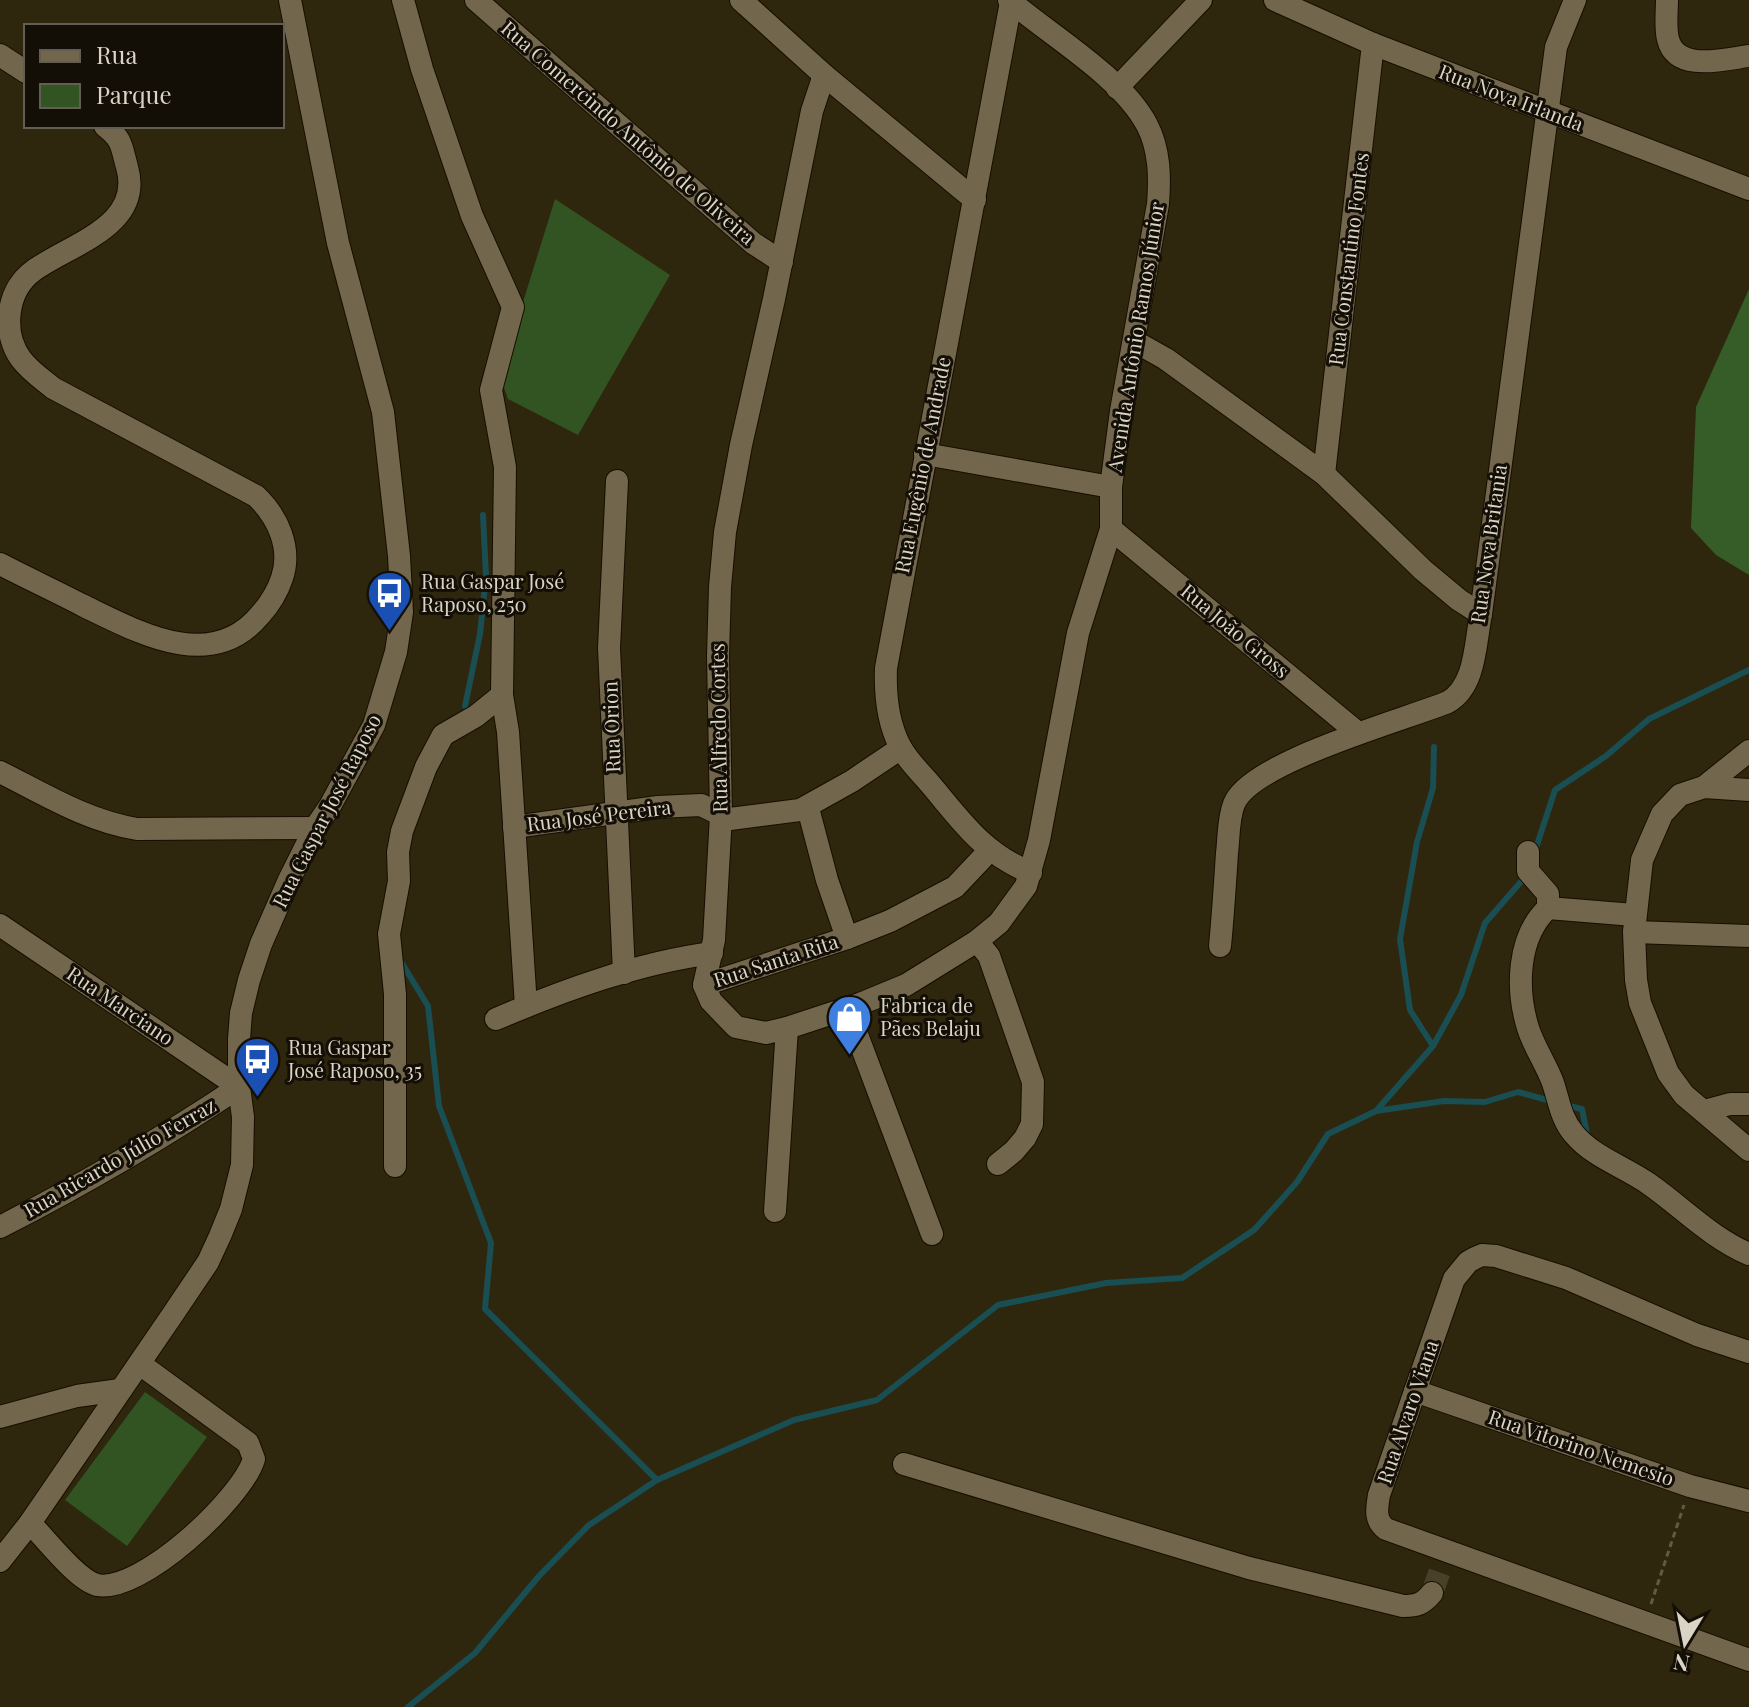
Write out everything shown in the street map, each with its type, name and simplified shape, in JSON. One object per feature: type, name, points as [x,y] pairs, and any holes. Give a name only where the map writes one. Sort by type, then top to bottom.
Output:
[{"type":"street","name":"Rua Gaspar José Raposo","points":[[0,1561],[30,1523],[208,1262],[231,1209],[242,1165],[239,1039],[249,980],[261,944],[315,828],[374,725],[396,652],[402,612],[399,556],[383,412],[293,68],[290,0]]},
{"type":"street","points":[[403,0],[422,69],[472,216],[511,300],[512,314],[491,390],[504,458],[502,695],[507,724],[526,1006]]},
{"type":"street","name":"Rua Comercindo Antônio de Oliveira","points":[[476,0],[753,243],[782,262]]},
{"type":"street","points":[[741,0],[824,75],[975,200]]},
{"type":"street","points":[[1117,88],[1201,0]]},
{"type":"street","name":"Rua Nova Irlanda","points":[[1275,0],[1373,44],[1749,189]]},
{"type":"street","name":"Rua Nova Britania","points":[[1220,946],[1231,814],[1235,801],[1247,785],[1358,733],[1432,709],[1460,694],[1467,681],[1481,614],[1556,47],[1575,0]]},
{"type":"street","points":[[1667,0],[1668,40],[1684,58],[1697,62],[1749,56]]},
{"type":"street","name":"Avenida Antônio Ramos Júnior","points":[[1010,1],[1117,88],[1135,107],[1153,140],[1160,181],[1121,411],[1111,487],[1111,529],[1078,633],[1031,873]]},
{"type":"street","name":"Rua Eugênio de Andrade","points":[[1010,1],[886,668],[887,703],[901,748],[974,838],[1009,864],[1031,873]]},
{"type":"street","name":"Rua Constantino Fontes","points":[[1324,474],[1373,44]]},
{"type":"street","points":[[0,55],[24,71]]},
{"type":"street","name":"Rua Alfredo Cortes","points":[[704,985],[712,953],[721,815],[718,647],[725,532],[812,111],[824,75]]},
{"type":"street","points":[[0,564],[141,634],[187,644],[212,645],[239,635],[253,624],[274,597],[283,575],[285,557],[278,522],[270,508],[256,496],[53,388],[31,370],[16,350],[8,316],[19,286],[35,270],[105,228],[127,204],[131,184],[117,130]]},
{"type":"street","points":[[1134,341],[1166,359],[1324,474],[1423,570],[1481,614]]},
{"type":"street","points":[[925,454],[1111,487]]},
{"type":"street","name":"Rua Orion","points":[[617,481],[609,648],[624,973]]},
{"type":"street","name":"Rua João Gross","points":[[1111,529],[1358,733]]},
{"type":"street","points":[[395,1166],[395,994],[389,934],[399,881],[398,852],[402,831],[436,743],[451,728],[476,716],[502,695]]},
{"type":"street","name":"Rua José Pereira","points":[[514,827],[658,807],[701,805],[730,819],[808,808],[901,748]]},
{"type":"street","points":[[1749,751],[1704,787],[1680,795],[1662,814],[1642,860],[1634,923],[1636,980],[1649,1031],[1675,1084],[1749,1150]]},
{"type":"street","points":[[0,772],[78,811],[137,829],[315,828]]},
{"type":"street","points":[[1704,787],[1749,790]]},
{"type":"street","name":"Rua Santa Rita","points":[[808,808],[827,880],[847,938]]},
{"type":"street","name":"Rua Santa Rita","points":[[704,985],[847,938],[918,907],[955,887],[989,851]]},
{"type":"street","points":[[1528,852],[1528,871],[1548,894],[1548,908],[1531,928],[1522,964],[1522,991],[1528,1027],[1549,1072],[1567,1125],[1595,1152],[1650,1184],[1705,1228],[1749,1254]]},
{"type":"street","points":[[704,985],[711,1001],[736,1027],[766,1033],[847,1008],[906,985],[977,941],[1012,908],[1031,873]]},
{"type":"street","points":[[1548,908],[1634,923],[1749,936]]},
{"type":"street","name":"Rua Marciano","points":[[0,925],[239,1087]]},
{"type":"street","points":[[977,941],[989,956],[1033,1082],[1032,1124],[1020,1145],[998,1164]]},
{"type":"street","points":[[496,1019],[624,973],[677,958],[712,953]]},
{"type":"street","points":[[847,1008],[932,1234]]},
{"type":"street","points":[[775,1211],[787,1028]]},
{"type":"street","name":"Rua Ricardo Júlio Ferraz","points":[[0,1227],[203,1112],[239,1087]]},
{"type":"street","points":[[1704,1111],[1730,1104],[1749,1104]]},
{"type":"street","name":"Rua Alvaro Viana","points":[[1749,1352],[1697,1335],[1566,1278],[1482,1255],[1468,1262],[1454,1279],[1379,1495],[1378,1521],[1386,1529],[1443,1559],[1646,1621],[1749,1660]]},
{"type":"street","points":[[30,1523],[82,1577],[97,1585],[111,1584],[133,1576],[174,1552],[208,1524],[245,1479],[254,1459],[248,1443],[140,1364]]},
{"type":"street","points":[[0,1417],[77,1396],[120,1390]]},
{"type":"street","name":"Rua Vitorino Nemesio","points":[[1415,1391],[1690,1486],[1749,1501]]},
{"type":"street","points":[[904,1464],[1249,1568],[1403,1606],[1417,1606],[1432,1593]]},
{"type":"path","points":[[1646,1621],[1690,1486]]},
{"type":"green space","points":[[555,199],[670,275],[578,435],[508,399],[500,376]]},
{"type":"green space","points":[[1749,289],[1749,575],[1716,555],[1691,528],[1696,407]]},
{"type":"green space","points":[[145,1392],[207,1437],[127,1546],[65,1500]]},
{"type":"waterway","points":[[465,706],[480,634],[486,576],[483,515]]},
{"type":"waterway","points":[[1534,854],[1555,790],[1606,756],[1649,719],[1749,670]]},
{"type":"waterway","points":[[408,1707],[475,1653],[539,1576],[589,1525],[657,1480],[794,1420],[877,1400],[998,1305],[1106,1283],[1182,1278],[1254,1230],[1297,1182],[1328,1134],[1376,1111],[1433,1046],[1410,1010],[1400,939],[1417,842],[1433,788],[1434,747]]},
{"type":"waterway","points":[[1433,1046],[1461,995],[1485,923],[1526,876]]},
{"type":"waterway","points":[[400,960],[428,1006],[439,1106],[491,1243],[485,1309],[657,1480]]},
{"type":"waterway","points":[[1376,1111],[1444,1101],[1485,1102],[1518,1092],[1551,1101]]},
{"type":"waterway","points":[[1565,1105],[1582,1109],[1588,1139]]},
{"type":"tunnel","points":[[1432,1593],[1441,1568]]},
{"type":"place","name":"Rua Gaspar José Raposo, 250","points":[[390,632]]},
{"type":"place","name":"Fabrica de Pães Belaju","points":[[849,1057]]},
{"type":"place","name":"Rua Gaspar José Raposo, 35","points":[[257,1099]]}]
